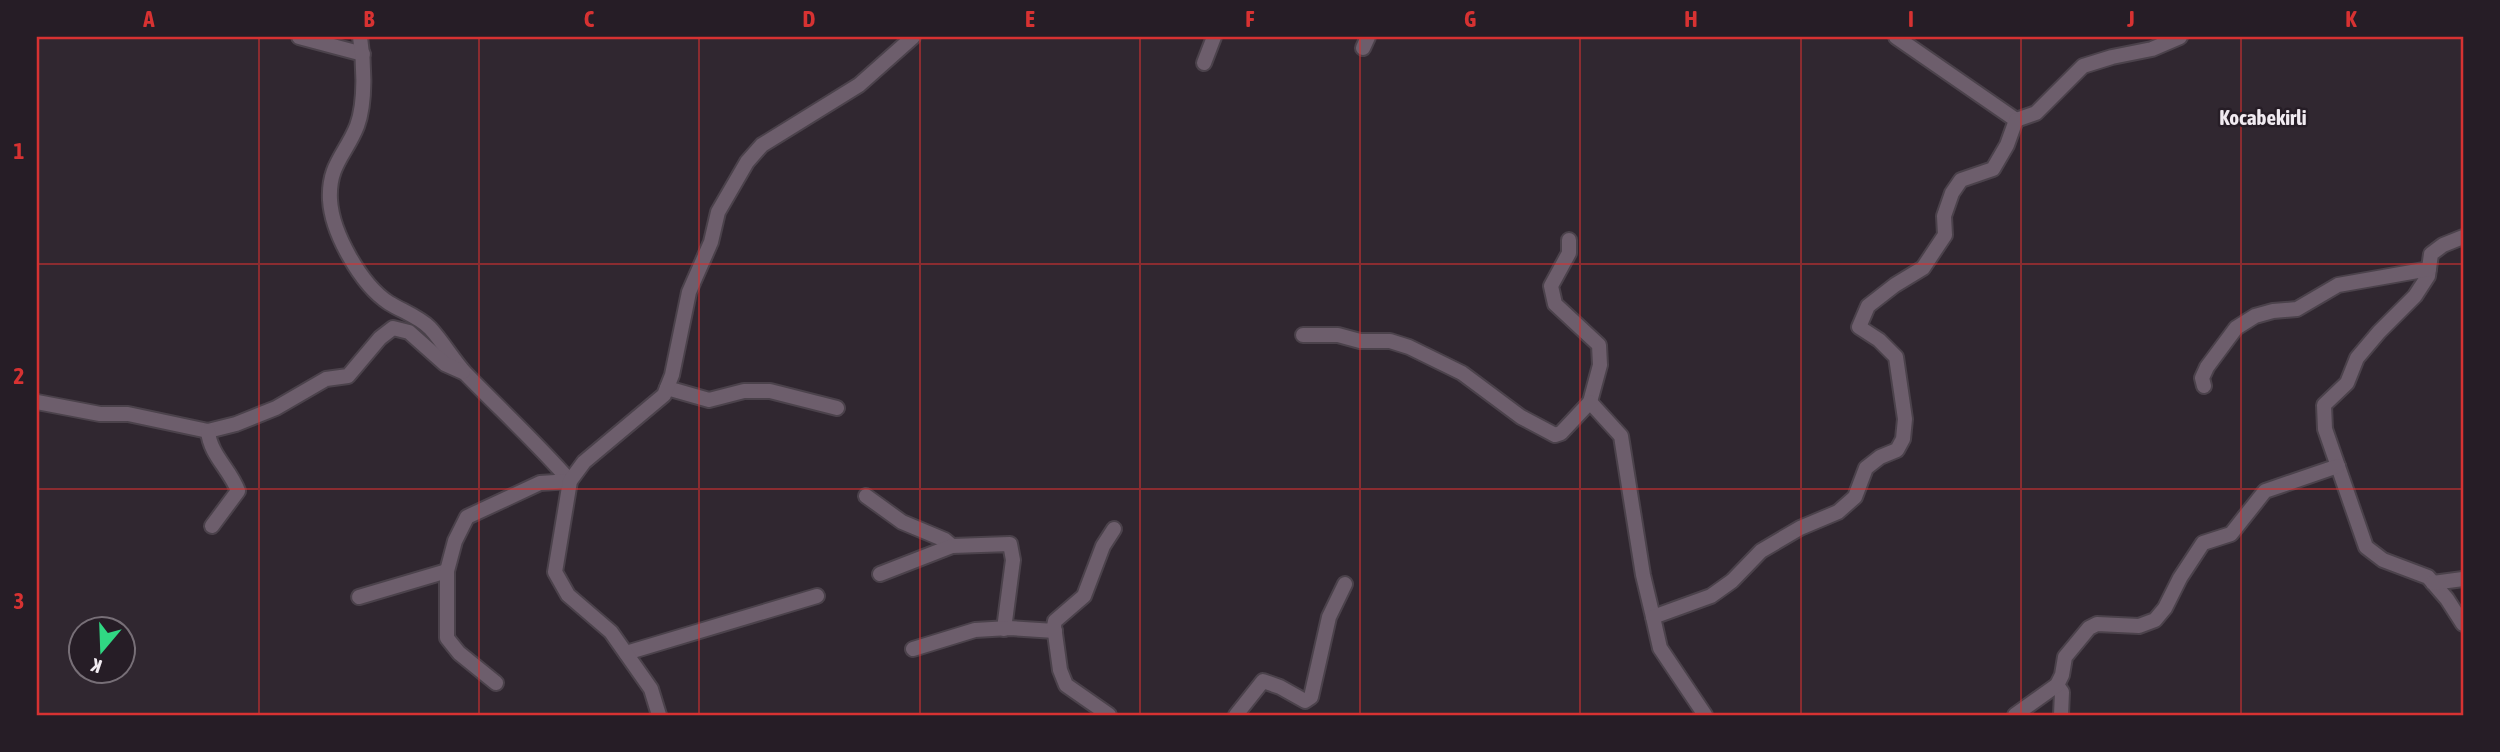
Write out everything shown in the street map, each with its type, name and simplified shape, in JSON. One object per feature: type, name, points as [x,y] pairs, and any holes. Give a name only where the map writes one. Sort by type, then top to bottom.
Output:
[{"type":"street","points":[[299,37],[363,54]]},
{"type":"street","points":[[360,37],[363,88],[357,126],[339,158],[331,181],[330,201],[339,240],[372,289],[428,326],[464,372],[536,442],[570,481]]},
{"type":"street","points":[[659,715],[651,689],[611,632],[568,596],[555,572],[570,481],[584,462],[664,396],[672,374],[689,292],[711,242],[718,212],[747,162],[762,145],[859,85],[913,37]]},
{"type":"street","points":[[1204,63],[1214,37]]},
{"type":"street","points":[[1896,37],[2016,120]]},
{"type":"street","points":[[2016,120],[2036,113],[2083,66],[2152,49],[2180,37]]},
{"type":"street","points":[[1653,617],[1712,596],[1732,581],[1761,551],[1800,528],[1838,512],[1855,497],[1866,468],[1880,457],[1896,450],[1903,439],[1905,419],[1896,357],[1859,327],[1868,306],[1923,268],[1945,235],[1944,216],[1952,193],[1961,180],[1993,169],[2007,145],[2016,120]]},
{"type":"street","points":[[2463,237],[2443,245],[2431,254],[2428,276],[2415,296],[2357,358],[2347,383],[2324,405],[2325,429],[2366,547],[2383,561],[2428,577],[2463,624]]},
{"type":"street","points":[[1303,335],[1338,335],[1360,341],[1390,341],[1409,347],[1462,373],[1521,416],[1555,435],[1561,433],[1590,402],[1600,365],[1599,345],[1555,303],[1551,286],[1569,253],[1569,240]]},
{"type":"street","points":[[2204,386],[2202,378],[2207,367],[2236,327],[2255,316],[2297,309],[2338,285],[2429,269]]},
{"type":"street","points":[[37,402],[100,414],[128,414],[208,431],[236,424],[276,408],[326,379],[348,376],[380,338],[393,328],[408,332],[445,364],[464,372]]},
{"type":"street","points":[[667,388],[709,400],[744,391],[770,391],[837,408]]},
{"type":"street","points":[[1590,402],[1621,436],[1643,575],[1660,648],[1705,715]]},
{"type":"street","points":[[208,431],[209,445],[233,478],[238,491],[212,526]]},
{"type":"street","points":[[2015,715],[2057,685],[2065,657],[2089,628],[2097,624],[2139,626],[2155,620],[2165,608],[2180,578],[2203,543],[2231,534],[2265,491],[2338,466]]},
{"type":"street","points":[[496,683],[459,653],[447,638],[447,571],[455,541],[467,517],[540,483],[570,481]]},
{"type":"street","points":[[866,496],[902,522],[945,540],[952,546]]},
{"type":"street","points":[[1110,715],[1066,685],[1060,670],[1055,621],[1084,596],[1103,546],[1114,529]]},
{"type":"street","points":[[880,574],[952,546],[1010,544],[1013,560],[1004,629]]},
{"type":"street","points":[[359,597],[447,571]]},
{"type":"street","points":[[2433,583],[2463,579]]},
{"type":"street","points":[[1236,715],[1263,681],[1305,701],[1311,697],[1329,617],[1345,584]]},
{"type":"street","points":[[626,653],[817,596]]},
{"type":"street","points":[[913,649],[975,630],[1055,631]]},
{"type":"street","points":[[2057,685],[2062,692],[2061,715]]},
{"type":"district","name":"Kocabekirli","points":[[2263,117]]}]
